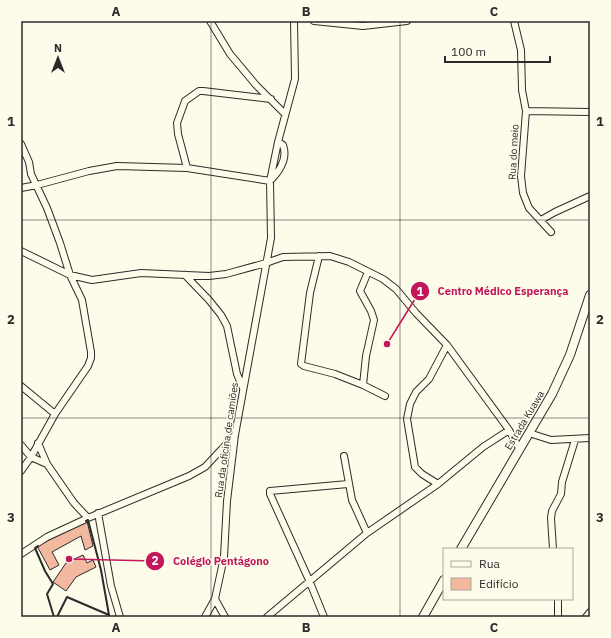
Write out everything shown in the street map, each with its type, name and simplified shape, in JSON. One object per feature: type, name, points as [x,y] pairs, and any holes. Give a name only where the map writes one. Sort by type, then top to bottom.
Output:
[{"type":"street","points":[[212,21],[230,54],[256,85],[285,114]]},
{"type":"street","points":[[270,181],[278,142],[295,79],[294,21]]},
{"type":"street","points":[[314,21],[363,26],[407,21]]},
{"type":"street","name":"Rua do meio","points":[[514,21],[521,50],[522,90],[526,111],[521,176],[523,193],[529,208],[551,232]]},
{"type":"street","points":[[187,168],[177,128],[185,101],[189,97],[199,91],[203,91],[271,99]]},
{"type":"street","points":[[526,111],[590,112]]},
{"type":"street","points":[[270,181],[278,173],[285,156],[283,145],[278,142]]},
{"type":"street","points":[[21,144],[29,162],[31,174],[37,185],[60,243],[70,276],[84,307],[90,338],[91,358],[88,366],[55,414],[31,457],[21,471]]},
{"type":"street","points":[[21,188],[89,171],[117,166],[187,168],[270,181]]},
{"type":"street","name":"Rua da oficina de camiões","points":[[205,617],[215,598],[224,556],[227,501],[235,435],[271,238],[270,181]]},
{"type":"street","points":[[541,220],[590,196]]},
{"type":"street","points":[[21,251],[70,276],[92,280],[141,273],[209,276],[226,274],[283,257],[330,256],[349,262],[383,279],[396,288],[416,313],[447,345],[509,430],[519,448]]},
{"type":"street","points":[[319,256],[310,293],[301,364],[335,374],[363,385],[385,396]]},
{"type":"street","points":[[363,385],[366,356],[374,320],[371,311],[360,291],[368,272]]},
{"type":"street","points":[[185,275],[209,300],[221,315],[227,326],[237,374],[243,388]]},
{"type":"street","name":"Estrada Kuawa","points":[[462,548],[552,394],[570,355],[590,295]]},
{"type":"street","points":[[438,484],[422,474],[415,467],[407,419],[410,404],[416,392],[429,379],[447,345]]},
{"type":"street","points":[[21,386],[55,414]]},
{"type":"street","points":[[267,617],[309,580],[367,533],[438,484],[483,447],[509,430]]},
{"type":"street","points":[[529,433],[551,440],[575,440],[590,438]]},
{"type":"street","points":[[21,554],[47,537],[98,513],[189,476],[205,467],[235,435]]},
{"type":"street","points":[[553,548],[552,511],[561,494],[562,482],[575,440]]},
{"type":"street","points":[[38,443],[47,464],[74,504],[88,518]]},
{"type":"street","points":[[21,445],[31,457],[47,464]]},
{"type":"street","points":[[344,456],[352,500],[367,533]]},
{"type":"street","points":[[324,617],[270,491],[348,484]]},
{"type":"street","points":[[98,513],[112,586],[120,617]]},
{"type":"street","points":[[423,617],[443,582]]},
{"type":"street","points":[[215,598],[225,617]]},
{"type":"street","points":[[558,600],[558,617]]},
{"type":"street","points":[[586,617],[590,612]]},
{"type":"building","points":[[87,521],[93,546],[85,550],[81,536],[52,552],[59,565],[50,570],[37,546]]},
{"type":"building","points":[[83,555],[87,563],[93,560],[96,567],[76,577],[66,591],[53,582],[66,563]]},
{"type":"wall","points":[[57,617],[67,597],[109,615],[101,570],[88,520],[86,521]]},
{"type":"wall","points":[[38,546],[35,548],[45,571],[53,584],[47,594],[54,617]]},
{"type":"place","name":"Centro Médico Esperança","points":[[387,344]]},
{"type":"place","name":"Colégio Pentágono","points":[[69,559]]}]
